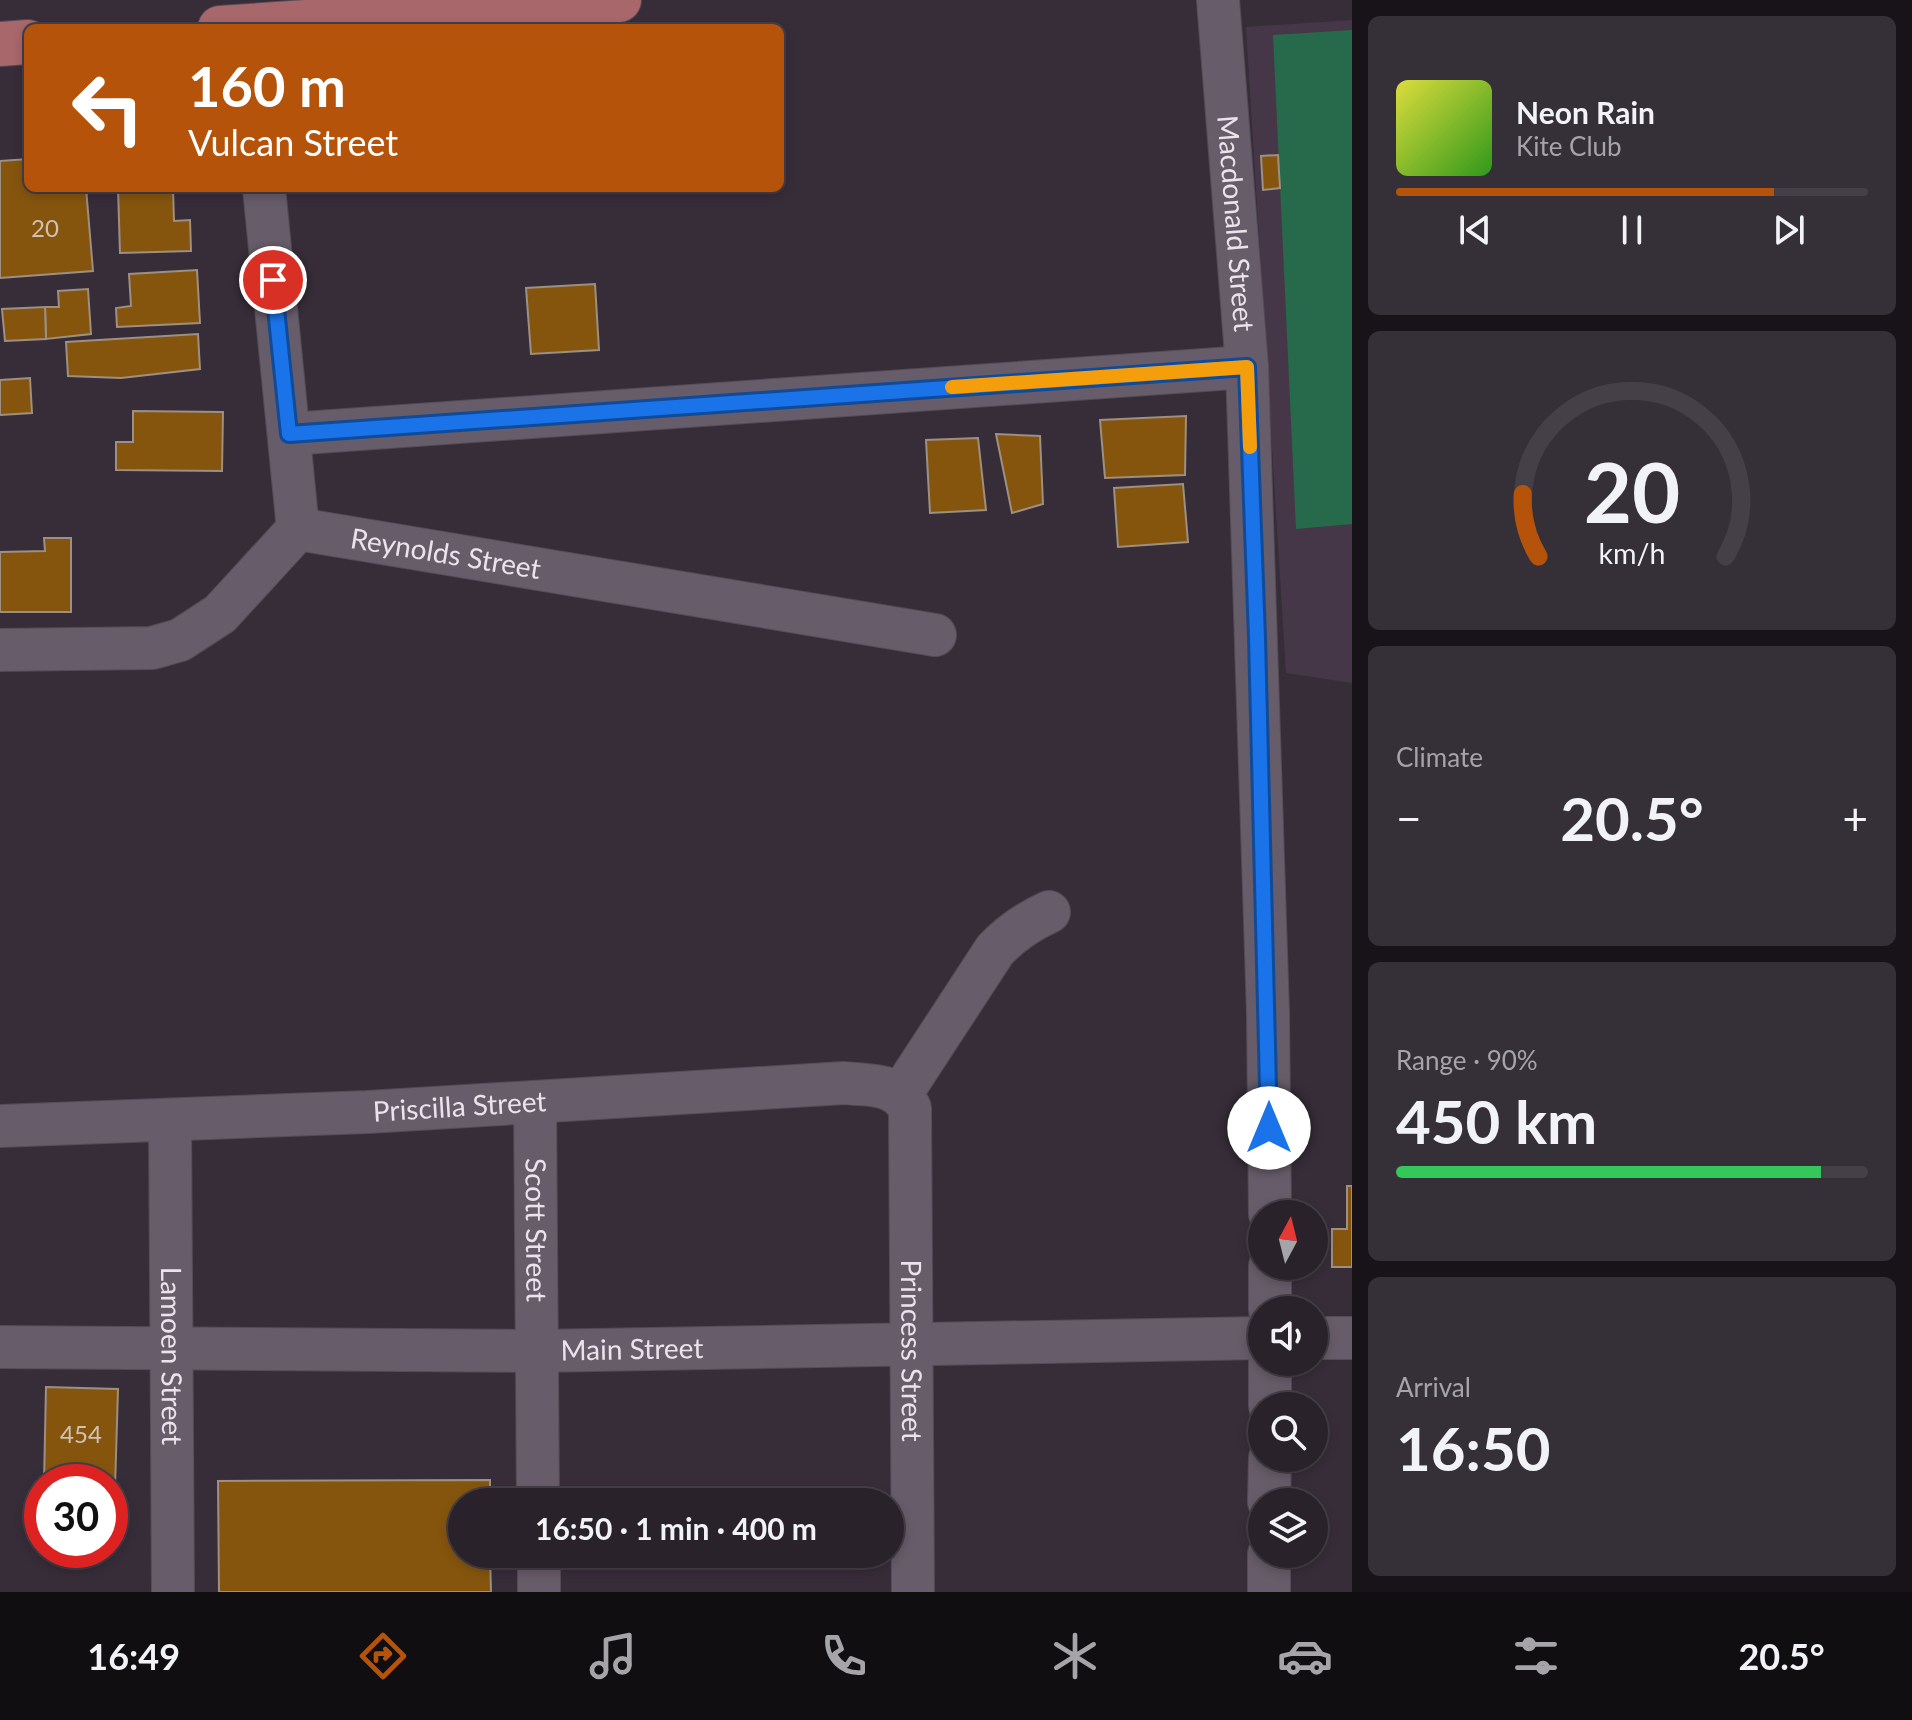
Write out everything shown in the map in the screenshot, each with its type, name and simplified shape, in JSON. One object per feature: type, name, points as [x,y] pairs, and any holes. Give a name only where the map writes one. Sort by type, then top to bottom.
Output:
[{"type":"main road","points":[[241,20],[592,1]]},
{"type":"main road","points":[[0,44],[24,42]]},
{"type":"street","name":"Macdonald Street","points":[[1218,0],[1247,367],[1268,1013],[1270,1200]]},
{"type":"street","points":[[0,650],[152,648],[180,640],[220,614],[298,529],[264,192]]},
{"type":"street","points":[[289,434],[1247,367]]},
{"type":"street","name":"Reynolds Street","points":[[298,529],[935,635]]},
{"type":"street","points":[[906,1101],[995,950],[1011,933],[1049,912]]},
{"type":"street","name":"Priscilla Street","points":[[0,1126],[368,1112],[844,1083],[886,1087],[906,1101]]},
{"type":"street","name":"Princess Street","points":[[906,1101],[912,1342],[913,1592]]},
{"type":"street","name":"Scott Street","points":[[535,1102],[538,1488]]},
{"type":"street","name":"Lamoen Street","points":[[170,1120],[173,1592]]},
{"type":"street","name":"Main Street","points":[[0,1347],[537,1351],[1248,1338]]},
{"type":"street","points":[[1328,1338],[1352,1338]]},
{"type":"street","points":[[539,1568],[539,1592]]},
{"type":"street","points":[[1269,1568],[1269,1592]]},
{"type":"shaded area","points":[[1352,20],[1352,683],[1286,673],[1246,27]]},
{"type":"green space","points":[[1352,30],[1352,524],[1296,529],[1273,35]]},
{"type":"building","points":[[1278,155],[1280,188],[1263,190],[1261,156]]},
{"type":"building","points":[[24,159],[24,192],[86,192],[93,271],[0,278],[0,161]]},
{"type":"building","points":[[118,192],[173,192],[174,221],[190,220],[191,251],[120,253]]},
{"type":"building","points":[[197,270],[200,323],[117,327],[116,308],[131,306],[129,274]]},
{"type":"building","points":[[595,284],[599,350],[531,354],[526,288]]},
{"type":"building","points":[[88,289],[91,334],[46,339],[45,307],[59,307],[58,291]]},
{"type":"building","points":[[45,307],[46,339],[5,341],[2,309]]},
{"type":"building","points":[[198,334],[200,369],[121,378],[68,376],[66,342]]},
{"type":"building","points":[[30,378],[32,413],[0,415],[0,380]]},
{"type":"building","points":[[133,411],[223,412],[222,471],[116,470],[116,442],[133,442]]},
{"type":"building","points":[[1186,416],[1185,475],[1105,478],[1100,420]]},
{"type":"building","points":[[996,434],[1040,436],[1043,504],[1012,513]]},
{"type":"building","points":[[978,438],[986,510],[930,513],[926,440]]},
{"type":"building","points":[[1183,484],[1188,542],[1118,547],[1114,488]]},
{"type":"building","points":[[44,538],[71,538],[71,612],[0,612],[0,552],[45,551]]},
{"type":"building","points":[[1347,1186],[1352,1186],[1352,1267],[1332,1267],[1332,1229],[1347,1229]]},
{"type":"building","points":[[46,1387],[118,1389],[116,1464],[44,1464]]},
{"type":"building","points":[[490,1480],[490,1488],[448,1488],[448,1568],[490,1568],[491,1592],[219,1592],[218,1481]]},
{"type":"slow traffic","points":[[952,387],[1247,367],[1250,447]]},
{"type":"route","points":[[273,280],[289,434],[1247,367],[1269,1128]]}]
